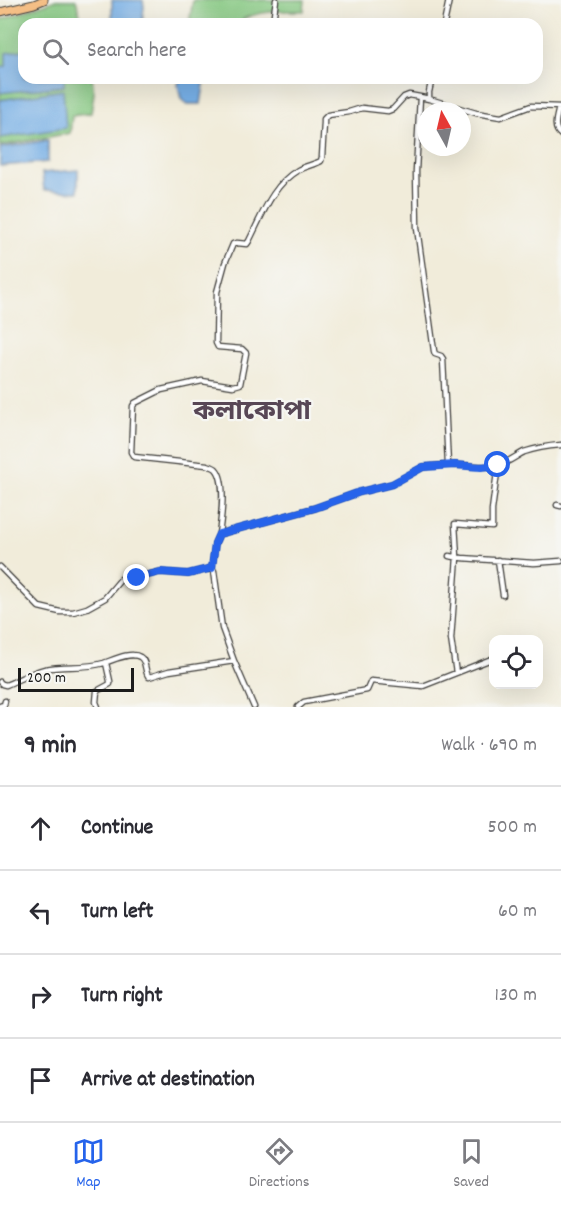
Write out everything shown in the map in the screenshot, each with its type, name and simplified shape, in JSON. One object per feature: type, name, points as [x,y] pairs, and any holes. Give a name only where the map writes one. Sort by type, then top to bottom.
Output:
[{"type":"main road","points":[[0,12],[44,0]]},
{"type":"street","points":[[275,18],[276,0]]},
{"type":"street","points":[[445,18],[449,0]]},
{"type":"street","points":[[429,99],[431,84]]},
{"type":"street","points":[[254,707],[222,628],[212,568],[215,543],[219,534],[222,482],[217,470],[207,465],[134,457],[131,452],[133,406],[161,390],[176,386],[202,381],[233,386],[240,384],[245,350],[222,348],[216,343],[216,292],[225,263],[233,244],[249,242],[274,193],[285,180],[299,169],[321,162],[326,117],[362,108],[388,111],[409,95],[476,113],[501,117],[531,106],[560,107],[555,124],[557,132],[561,135]]},
{"type":"street","points":[[420,97],[416,171],[417,228],[434,351],[442,359],[448,465]]},
{"type":"street","points":[[219,534],[392,484],[423,467],[498,465],[524,453],[561,445]]},
{"type":"street","points":[[456,673],[451,639],[457,557],[455,524],[492,526],[498,465]]},
{"type":"street","points":[[449,556],[534,563],[561,561]]},
{"type":"street","points":[[498,560],[503,595]]},
{"type":"street","points":[[0,567],[39,607],[60,612],[73,612],[87,608],[105,598],[121,579],[160,572],[188,574],[212,568]]},
{"type":"street","points":[[0,682],[6,685],[44,669],[84,668],[134,655],[144,661],[146,674],[149,677],[179,669],[234,661]]},
{"type":"street","points":[[298,707],[304,702],[367,690],[371,681],[423,686],[489,659]]},
{"type":"street","points":[[98,707],[97,691],[110,684],[106,663]]},
{"type":"street","points":[[0,706],[4,705],[5,700]]},
{"type":"green space","points":[[56,0],[76,0],[81,18],[18,18],[18,84],[93,84],[91,113],[72,116],[70,133],[0,146],[0,20]]},
{"type":"green space","points":[[193,0],[305,0],[304,11],[273,12],[246,18],[190,18]]},
{"type":"water","points":[[112,0],[143,0],[143,18],[112,18]]},
{"type":"water","points":[[18,51],[18,84],[64,84],[64,86],[0,93],[0,67],[6,66],[6,53]]},
{"type":"water","points":[[204,84],[201,104],[188,104],[181,99],[178,85]]},
{"type":"water","points":[[63,90],[66,128],[0,138],[0,100]]},
{"type":"water","points":[[48,140],[48,162],[0,166],[0,148]]},
{"type":"water","points":[[78,170],[78,192],[44,190],[42,173]]},
{"type":"district","name":"কলাকোপা","points":[[252,410]]},
{"type":"route","points":[[137,578],[160,572],[188,574],[212,568],[215,543],[219,534],[392,484],[423,467],[498,465]]}]
